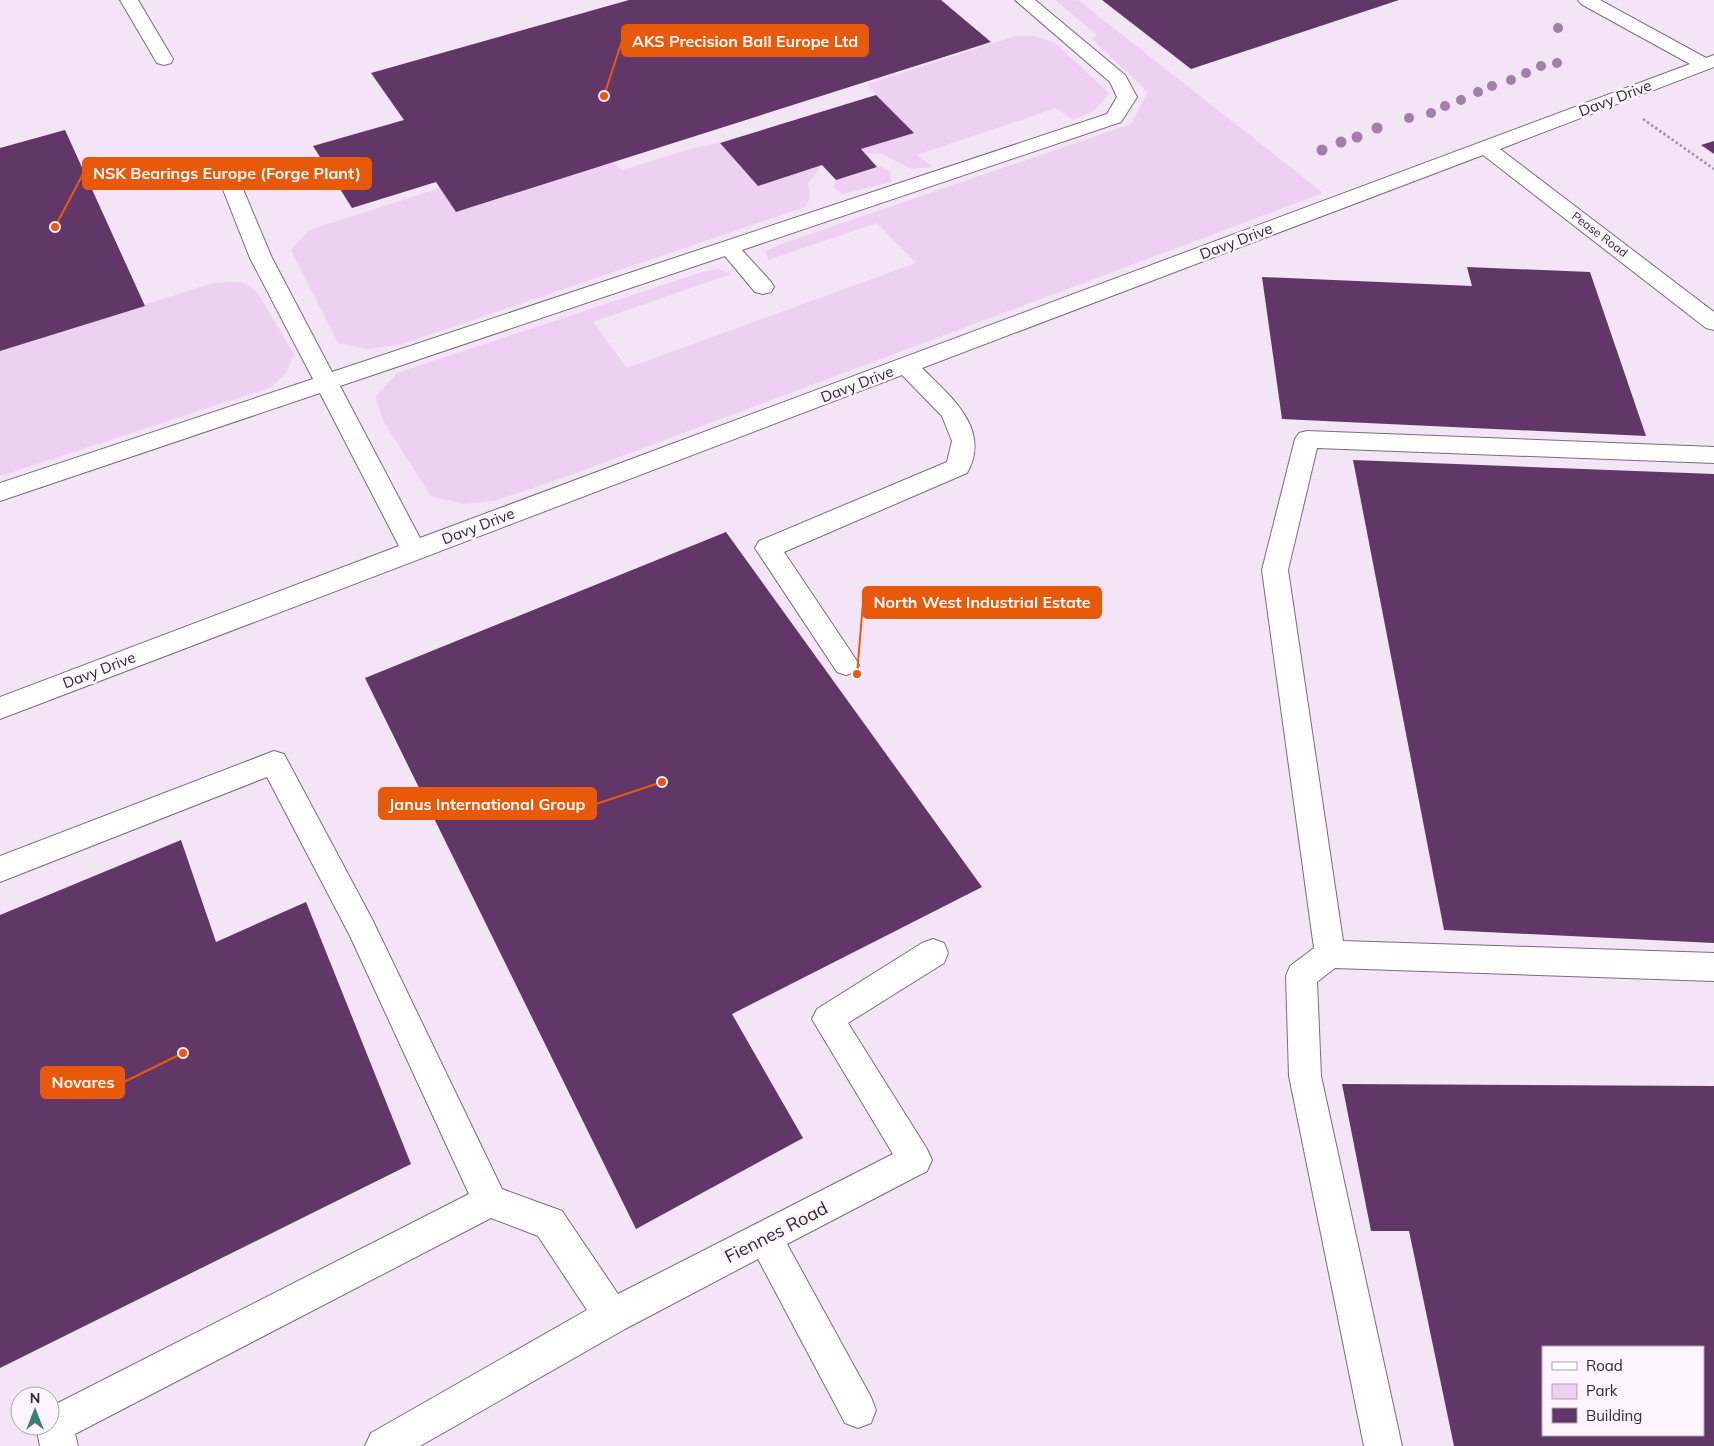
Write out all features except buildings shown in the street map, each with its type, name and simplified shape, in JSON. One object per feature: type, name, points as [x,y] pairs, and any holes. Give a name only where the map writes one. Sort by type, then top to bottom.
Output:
[{"type":"street","points":[[129,0],[164,59]]},
{"type":"street","points":[[0,492],[1114,118],[1127,97],[1118,79],[1024,0]]},
{"type":"street","points":[[1587,0],[1709,62]]},
{"type":"street","name":"Davy Drive","points":[[0,708],[1709,62]]},
{"type":"street","name":"Pease Road","points":[[1485,147],[1714,323]]},
{"type":"street","points":[[230,182],[261,258],[414,550]]},
{"type":"street","points":[[729,248],[764,287]]},
{"type":"street","points":[[846,665],[768,548],[958,467],[964,441],[952,412],[906,365]]},
{"type":"street","points":[[1330,954],[1276,570],[1307,439],[1714,455]]},
{"type":"street","points":[[0,869],[274,762],[361,928],[490,1201],[550,1223],[612,1316]]},
{"type":"street","name":"Fiennes Road","points":[[384,1446],[612,1316],[915,1160],[828,1018],[933,953]]},
{"type":"street","points":[[1383,1446],[1305,1076],[1301,976],[1330,954],[1714,967]]},
{"type":"street","points":[[59,1446],[54,1425],[490,1201]]},
{"type":"street","points":[[764,1238],[858,1410]]},
{"type":"path","points":[[1614,98],[1714,169]]},
{"type":"shaded area","points":[[0,0],[1714,0],[1714,1446],[0,1446]]},
{"type":"green space","points":[[1055,0],[1078,0],[1323,193],[571,475],[494,501],[464,504],[431,496],[383,421],[376,396],[397,373],[702,272],[718,269],[731,274],[593,322],[627,368],[916,263],[877,223],[768,260],[766,251],[781,244],[1131,124],[1148,92],[1092,39],[1097,35]]},
{"type":"green space","points":[[1015,36],[1033,36],[1054,42],[1109,93],[1094,111],[1073,120],[1056,108],[917,155],[933,167],[911,169],[883,154],[865,153],[861,149],[913,133],[876,95],[868,84]]},
{"type":"green space","points":[[720,143],[758,185],[822,165],[808,183],[810,199],[805,207],[402,344],[368,349],[338,343],[291,250],[309,230],[440,188],[457,212],[612,162],[622,170],[690,149]]},
{"type":"green space","points":[[882,167],[891,172],[891,182],[842,194],[833,187],[836,180]]},
{"type":"green space","points":[[242,282],[257,292],[294,354],[287,372],[272,387],[0,476],[0,351],[213,283]]},
{"type":"place","name":"AKS Precision Ball Europe Ltd","points":[[604,96]]},
{"type":"place","name":"NSK Bearings Europe (Forge Plant)","points":[[55,227]]},
{"type":"place","name":"North West Industrial Estate","points":[[857,674]]},
{"type":"place","name":"Janus International Group","points":[[662,782]]},
{"type":"place","name":"Novares","points":[[183,1053]]}]
